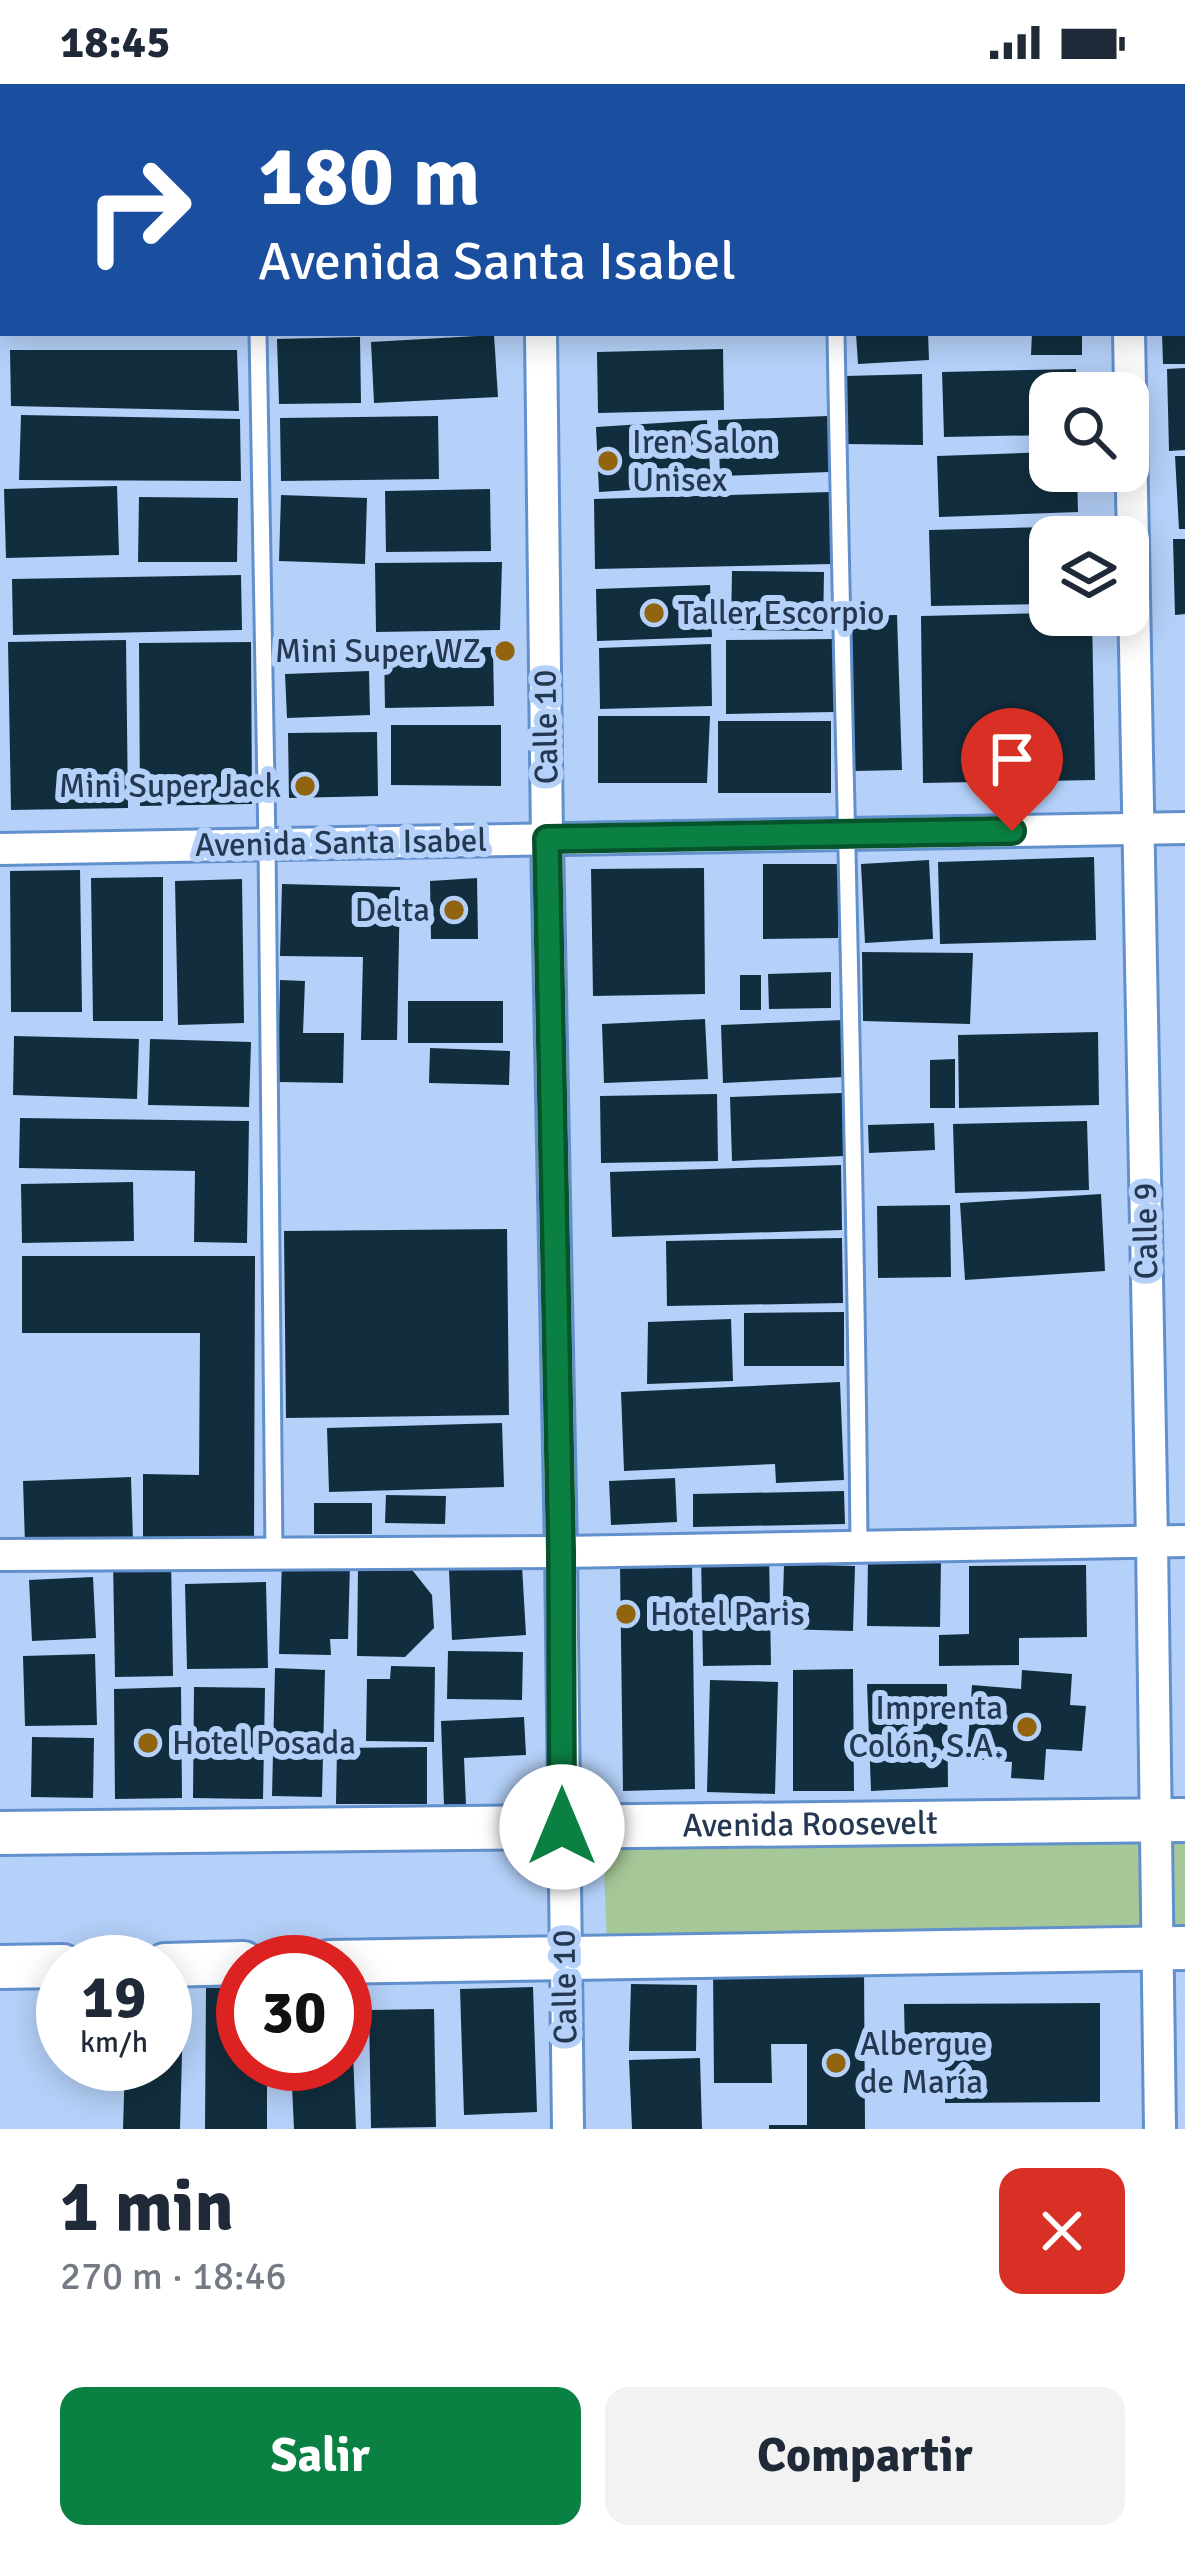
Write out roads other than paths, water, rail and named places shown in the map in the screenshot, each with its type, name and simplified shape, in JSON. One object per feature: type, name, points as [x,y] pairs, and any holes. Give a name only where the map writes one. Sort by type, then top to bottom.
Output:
[{"type":"main road","name":"Avenida Roosevelt","points":[[0,1834],[1170,1821]]},
{"type":"main road","points":[[372,1961],[1171,1948]]},
{"type":"main road","points":[[0,1967],[36,1966]]},
{"type":"street","name":"Calle 10","points":[[541,336],[568,2129]]},
{"type":"street","name":"Calle 9","points":[[1129,336],[1152,1542],[1170,1821],[1171,1948],[1160,2129]]},
{"type":"street","name":"Avenida Santa Isabel","points":[[0,849],[1185,828]]},
{"type":"street","points":[[0,1555],[561,1552],[1185,1541]]},
{"type":"lane","points":[[258,336],[274,1554]]},
{"type":"lane","points":[[836,336],[860,1547]]},
{"type":"place","name":"Iren Salon Unisex","points":[[608,461]]},
{"type":"place","name":"Taller Escorpio","points":[[654,613]]},
{"type":"place","name":"Mini Super WZ","points":[[505,651]]},
{"type":"place","name":"Mini Super Jack","points":[[305,786]]},
{"type":"place","name":"Delta","points":[[454,910]]},
{"type":"place","name":"Hotel Paris","points":[[626,1614]]},
{"type":"place","name":"Imprenta Colón, S.A.","points":[[1027,1727]]},
{"type":"place","name":"Hotel Posada","points":[[148,1743]]},
{"type":"place","name":"Albergue de María","points":[[836,2063]]}]
